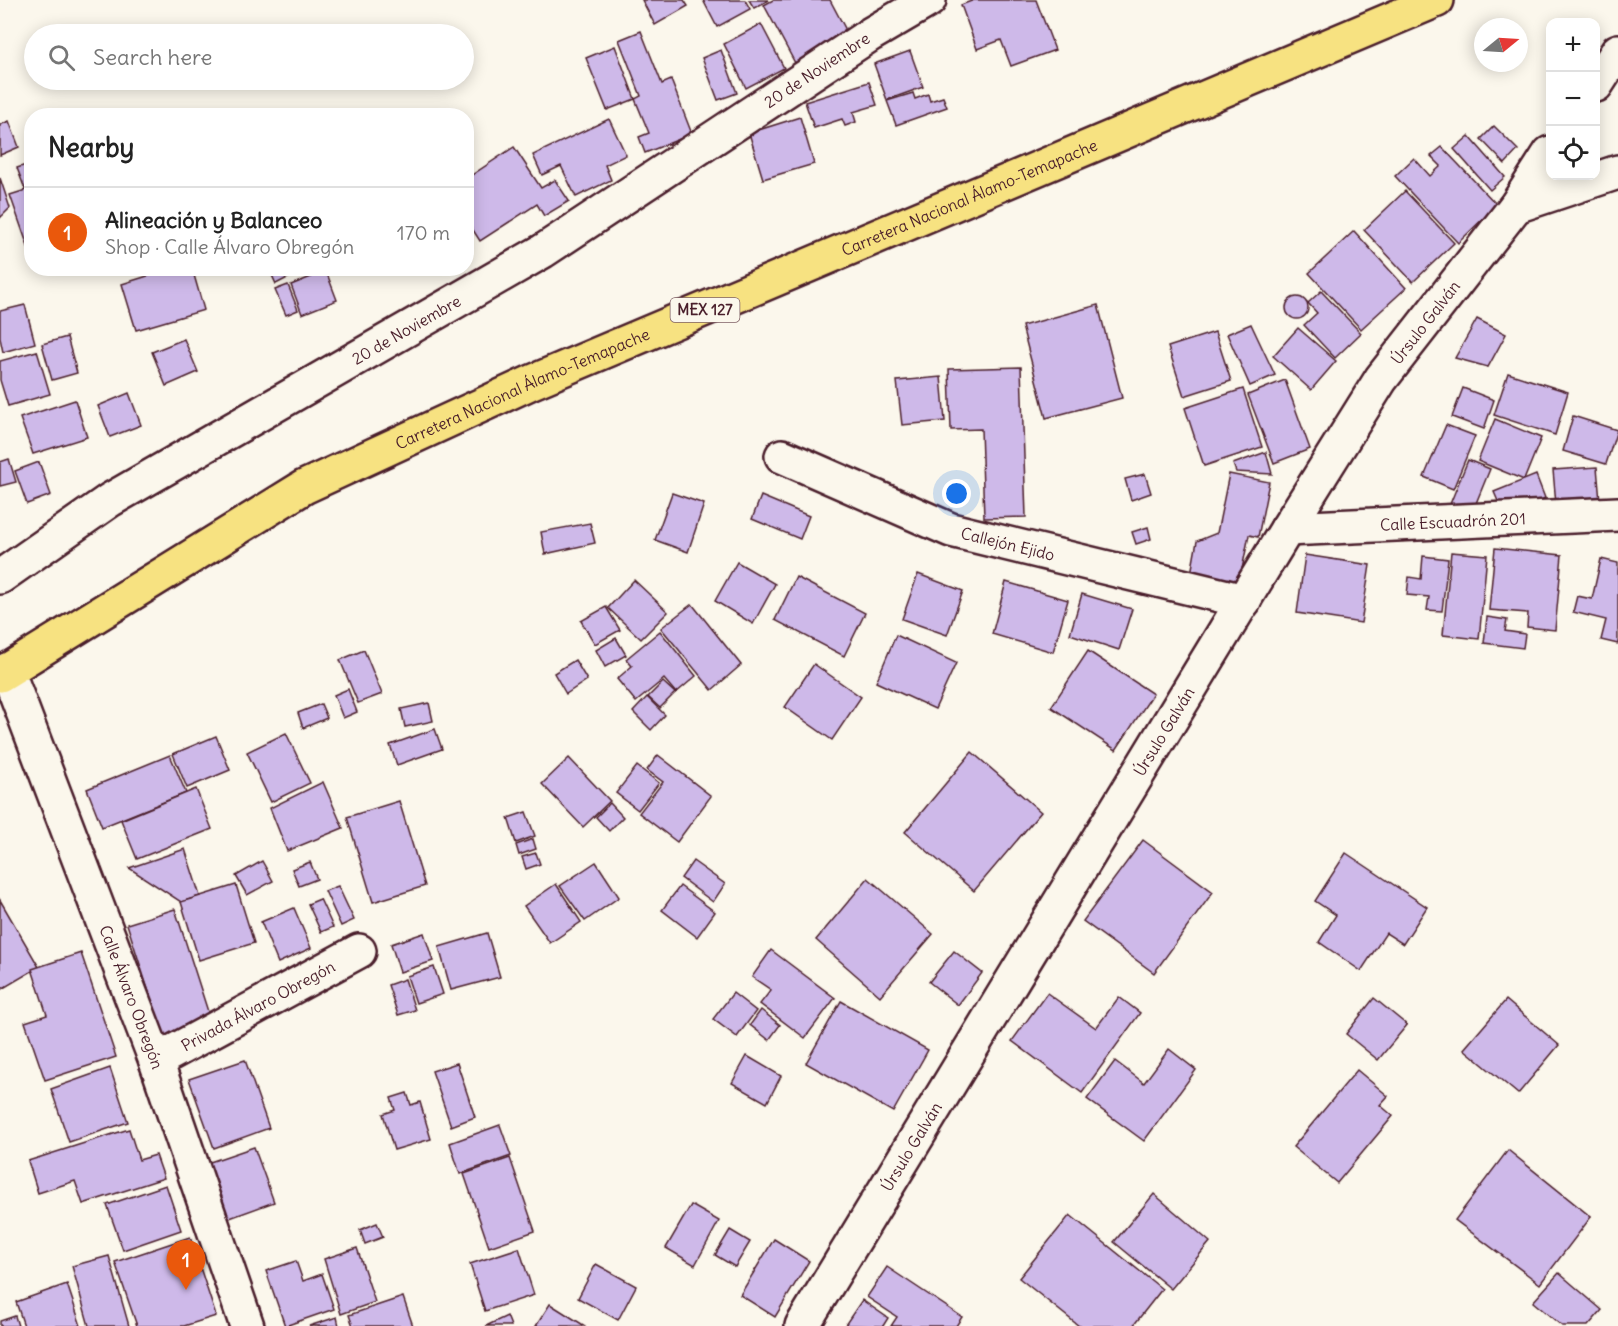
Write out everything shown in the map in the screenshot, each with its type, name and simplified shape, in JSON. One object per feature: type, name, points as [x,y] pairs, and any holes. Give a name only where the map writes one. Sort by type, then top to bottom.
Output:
[{"type":"main road","name":"Carretera Nacional Álamo-Temapache","points":[[3,673],[304,487],[532,382],[1437,0]]},
{"type":"street","name":"20 de Noviembre","points":[[0,575],[110,500],[543,251],[871,34],[929,0]]},
{"type":"street","points":[[1600,79],[1618,51]]},
{"type":"street","name":"Úrsulo Galván","points":[[802,1326],[1287,529],[1381,379],[1516,206],[1546,161]]},
{"type":"street","points":[[1516,206],[1618,172]]},
{"type":"street","name":"Callejón Ejido","points":[[782,456],[951,530],[1244,601]]},
{"type":"street","name":"Calle Escuadrón 201","points":[[1287,529],[1618,513]]},
{"type":"street","name":"Calle Álvaro Obregón","points":[[3,673],[156,1061],[248,1326]]},
{"type":"street","name":"Privada Álvaro Obregón","points":[[156,1061],[358,951]]},
{"type":"building","points":[[642,0],[684,0],[688,6],[655,25]]},
{"type":"building","points":[[703,0],[745,0],[750,9],[717,27]]},
{"type":"building","points":[[749,0],[769,0],[754,8]]},
{"type":"building","points":[[773,0],[830,0],[848,34],[795,63],[764,5]]},
{"type":"building","points":[[974,0],[1036,0],[1055,50],[1011,66],[1001,40],[977,49],[961,5]]},
{"type":"building","points":[[761,24],[784,68],[746,88],[724,44]]},
{"type":"building","points":[[641,31],[662,84],[671,80],[692,134],[645,153],[639,137],[649,133],[635,99],[641,96],[619,40]]},
{"type":"building","points":[[615,46],[635,99],[607,110],[586,58]]},
{"type":"building","points":[[721,50],[737,93],[718,100],[702,58]]},
{"type":"building","points":[[910,51],[923,87],[887,100],[874,64]]},
{"type":"building","points":[[869,82],[877,105],[853,112],[856,122],[845,126],[842,119],[814,128],[805,102]]},
{"type":"building","points":[[913,93],[915,99],[928,94],[930,101],[943,97],[947,107],[896,125],[887,101]]},
{"type":"building","points":[[800,117],[814,164],[763,179],[749,133]]},
{"type":"building","points":[[609,119],[626,155],[605,165],[611,180],[576,197],[561,166],[542,175],[533,155]]},
{"type":"building","points":[[9,121],[19,147],[0,155],[0,125]]},
{"type":"building","points":[[1494,126],[1518,150],[1505,164],[1481,139]]},
{"type":"building","points":[[1469,136],[1505,177],[1490,190],[1454,149]]},
{"type":"building","points":[[514,147],[541,188],[555,180],[569,201],[544,216],[537,204],[480,241],[474,232],[474,174]]},
{"type":"building","points":[[1442,147],[1497,205],[1458,243],[1395,176],[1414,158],[1430,176],[1441,166],[1431,156]]},
{"type":"building","points":[[24,166],[24,186],[17,168]]},
{"type":"building","points":[[0,178],[10,208],[0,218]]},
{"type":"building","points":[[24,191],[24,235],[10,195]]},
{"type":"building","points":[[1405,191],[1454,243],[1413,282],[1364,230]]},
{"type":"building","points":[[1354,231],[1406,288],[1361,329],[1309,273]]},
{"type":"building","points":[[148,276],[194,276],[204,310],[136,330],[122,284]]},
{"type":"building","points":[[272,276],[292,276],[276,284]]},
{"type":"building","points":[[314,276],[328,276],[337,300],[302,314],[291,285]]},
{"type":"building","points":[[288,285],[298,310],[286,315],[275,290]]},
{"type":"building","points":[[1321,291],[1361,333],[1335,358],[1304,325],[1317,313],[1308,303]]},
{"type":"building","points":[[1297,297],[1305,300],[1308,308],[1305,316],[1297,319],[1289,316],[1286,308],[1289,300]]},
{"type":"building","points":[[25,305],[35,343],[3,352],[0,338],[0,311]]},
{"type":"building","points":[[1098,305],[1122,398],[1046,418],[1022,326]]},
{"type":"building","points":[[1477,319],[1506,334],[1488,367],[1455,358]]},
{"type":"building","points":[[1251,324],[1275,375],[1250,386],[1227,334]]},
{"type":"building","points":[[1298,328],[1336,361],[1311,390],[1273,356]]},
{"type":"building","points":[[1215,332],[1231,381],[1184,396],[1168,347]]},
{"type":"building","points":[[67,337],[77,373],[52,380],[42,344]]},
{"type":"building","points":[[184,339],[198,372],[166,386],[152,352]]},
{"type":"building","points":[[37,351],[50,394],[8,406],[0,380],[0,361]]},
{"type":"building","points":[[1021,367],[1026,517],[984,518],[981,429],[951,430],[949,369]]},
{"type":"building","points":[[1508,373],[1568,392],[1555,435],[1494,415]]},
{"type":"building","points":[[941,377],[945,421],[902,425],[897,381]]},
{"type":"building","points":[[1285,380],[1310,449],[1274,463],[1248,395]]},
{"type":"building","points":[[1463,388],[1494,400],[1484,429],[1452,417]]},
{"type":"building","points":[[1243,389],[1262,447],[1204,466],[1185,408]]},
{"type":"building","points":[[129,393],[141,425],[110,437],[98,406]]},
{"type":"building","points":[[75,400],[87,437],[33,454],[20,418]]},
{"type":"building","points":[[1573,416],[1617,430],[1606,464],[1563,451]]},
{"type":"building","points":[[1495,419],[1541,438],[1524,480],[1478,461]]},
{"type":"building","points":[[1446,425],[1475,436],[1453,489],[1424,477]]},
{"type":"building","points":[[1266,452],[1272,474],[1236,472],[1233,464]]},
{"type":"building","points":[[9,459],[16,482],[0,486],[0,462]]},
{"type":"building","points":[[1468,460],[1490,469],[1472,513],[1450,504]]},
{"type":"building","points":[[39,462],[51,495],[27,504],[15,471]]},
{"type":"building","points":[[1597,467],[1600,501],[1556,504],[1553,470]]},
{"type":"building","points":[[1145,474],[1151,493],[1131,500],[1125,479]]},
{"type":"building","points":[[1229,474],[1269,482],[1258,537],[1249,535],[1239,584],[1191,574],[1197,541],[1217,533]]},
{"type":"building","points":[[1536,475],[1545,498],[1504,515],[1494,492]]},
{"type":"building","points":[[672,493],[704,504],[688,552],[655,540]]},
{"type":"building","points":[[761,496],[809,516],[800,539],[752,519]]},
{"type":"building","points":[[590,523],[595,543],[545,554],[541,532]]},
{"type":"building","points":[[1148,527],[1151,539],[1136,544],[1132,532]]},
{"type":"building","points":[[1495,548],[1562,555],[1555,630],[1527,627],[1528,613],[1489,610]]},
{"type":"building","points":[[1451,552],[1487,555],[1479,639],[1443,635]]},
{"type":"building","points":[[1305,555],[1370,565],[1361,623],[1297,613]]},
{"type":"building","points":[[1423,556],[1448,559],[1442,611],[1427,610],[1429,597],[1407,595],[1409,577],[1421,579]]},
{"type":"building","points":[[1601,559],[1618,563],[1618,644],[1601,640],[1606,620],[1573,612],[1577,596],[1592,599]]},
{"type":"building","points":[[737,562],[775,584],[753,624],[715,601]]},
{"type":"building","points":[[918,574],[963,591],[947,635],[902,619]]},
{"type":"building","points":[[796,577],[865,613],[844,656],[775,620]]},
{"type":"building","points":[[634,580],[668,612],[641,639],[608,608]]},
{"type":"building","points":[[1006,582],[1068,600],[1053,652],[992,634]]},
{"type":"building","points":[[1082,594],[1132,609],[1119,650],[1070,634]]},
{"type":"building","points":[[692,604],[741,665],[712,690],[661,628]]},
{"type":"building","points":[[606,607],[620,630],[595,644],[581,621]]},
{"type":"building","points":[[1487,617],[1507,620],[1505,631],[1525,634],[1523,648],[1484,643]]},
{"type":"building","points":[[660,631],[696,676],[676,693],[664,679],[636,702],[617,679],[632,666],[626,659]]},
{"type":"building","points":[[896,635],[956,663],[935,709],[876,682]]},
{"type":"building","points":[[616,638],[626,655],[605,667],[596,650]]},
{"type":"building","points":[[364,650],[382,694],[358,703],[340,660]]},
{"type":"building","points":[[1088,651],[1153,694],[1116,750],[1051,707]]},
{"type":"building","points":[[575,660],[587,680],[566,694],[554,673]]},
{"type":"building","points":[[814,664],[861,697],[832,740],[785,707]]},
{"type":"building","points":[[663,682],[675,693],[660,708],[648,697]]},
{"type":"building","points":[[348,689],[357,712],[343,718],[334,695]]},
{"type":"building","points":[[647,697],[665,715],[651,730],[633,712]]},
{"type":"building","points":[[429,703],[433,721],[405,727],[401,709]]},
{"type":"building","points":[[321,704],[327,718],[303,728],[298,713]]},
{"type":"building","points":[[435,729],[442,749],[397,765],[390,745]]},
{"type":"building","points":[[286,733],[310,783],[271,802],[247,752]]},
{"type":"building","points":[[216,736],[230,770],[187,788],[173,754]]},
{"type":"building","points":[[972,752],[1041,812],[974,891],[905,832]]},
{"type":"building","points":[[170,755],[186,793],[102,827],[87,789]]},
{"type":"building","points":[[658,755],[711,796],[677,842],[639,813],[663,782],[647,770]]},
{"type":"building","points":[[569,758],[610,801],[583,827],[542,784]]},
{"type":"building","points":[[637,766],[659,783],[638,810],[616,793]]},
{"type":"building","points":[[323,782],[343,828],[287,851],[270,808]]},
{"type":"building","points":[[196,789],[212,829],[137,859],[121,820]]},
{"type":"building","points":[[399,801],[425,886],[373,902],[347,817]]},
{"type":"building","points":[[610,803],[623,817],[609,831],[596,817]]},
{"type":"building","points":[[526,812],[535,836],[516,843],[508,818]]},
{"type":"building","points":[[533,839],[536,849],[519,855],[516,845]]},
{"type":"building","points":[[1143,840],[1213,892],[1154,973],[1083,921]]},
{"type":"building","points":[[185,849],[200,896],[181,902],[129,868]]},
{"type":"building","points":[[536,853],[540,864],[526,869],[522,857]]},
{"type":"building","points":[[1346,853],[1427,907],[1403,944],[1386,933],[1361,971],[1319,942],[1336,915],[1315,901]]},
{"type":"building","points":[[262,861],[273,881],[247,895],[236,876]]},
{"type":"building","points":[[693,861],[725,884],[713,902],[681,878]]},
{"type":"building","points":[[310,862],[317,879],[299,886],[292,869]]},
{"type":"building","points":[[596,862],[619,897],[585,921],[560,886]]},
{"type":"building","points":[[868,878],[933,934],[880,996],[816,940]]},
{"type":"building","points":[[556,884],[581,922],[550,943],[524,906]]},
{"type":"building","points":[[236,885],[254,943],[199,960],[181,902]]},
{"type":"building","points":[[338,886],[354,920],[341,926],[325,891]]},
{"type":"building","points":[[680,886],[715,912],[697,937],[662,910]]},
{"type":"building","points":[[320,899],[333,927],[321,932],[308,904]]},
{"type":"building","points":[[0,900],[39,967],[0,990]]},
{"type":"building","points":[[294,908],[311,948],[278,963],[261,922]]},
{"type":"building","points":[[175,909],[211,1021],[163,1036],[127,924]]},
{"type":"building","points":[[424,933],[433,961],[400,972],[391,944]]},
{"type":"building","points":[[487,933],[500,977],[451,990],[439,947]]},
{"type":"building","points":[[771,950],[835,998],[805,1038],[760,1004],[771,990],[752,977]]},
{"type":"building","points":[[954,951],[982,973],[958,1005],[929,982]]},
{"type":"building","points":[[81,953],[116,1057],[45,1080],[25,1022],[47,1015],[32,969]]},
{"type":"building","points":[[434,967],[443,994],[416,1003],[407,976]]},
{"type":"building","points":[[405,979],[415,1010],[398,1015],[388,985]]},
{"type":"building","points":[[733,993],[756,1011],[737,1037],[713,1019]]},
{"type":"building","points":[[1047,993],[1096,1028],[1119,997],[1140,1013],[1082,1093],[1012,1041]]},
{"type":"building","points":[[1374,998],[1407,1025],[1378,1060],[1346,1034]]},
{"type":"building","points":[[1506,1000],[1559,1045],[1518,1094],[1464,1049]]},
{"type":"building","points":[[841,1001],[928,1050],[893,1112],[806,1063]]},
{"type":"building","points":[[761,1010],[780,1025],[769,1040],[750,1025]]},
{"type":"building","points":[[1169,1049],[1196,1070],[1144,1141],[1087,1099],[1115,1061],[1144,1083]]},
{"type":"building","points":[[747,1056],[781,1076],[767,1103],[732,1083]]},
{"type":"building","points":[[245,1060],[269,1128],[214,1148],[189,1079]]},
{"type":"building","points":[[457,1063],[475,1117],[451,1126],[432,1071]]},
{"type":"building","points":[[110,1068],[128,1122],[69,1142],[51,1089]]},
{"type":"building","points":[[1357,1070],[1388,1096],[1380,1105],[1393,1116],[1337,1183],[1293,1147]]},
{"type":"building","points":[[407,1093],[411,1105],[420,1102],[431,1139],[394,1150],[383,1114],[395,1110],[391,1098]]},
{"type":"building","points":[[500,1125],[511,1156],[460,1174],[450,1143]]},
{"type":"building","points":[[129,1129],[139,1160],[156,1155],[164,1178],[83,1204],[75,1181],[38,1193],[28,1161]]},
{"type":"building","points":[[254,1147],[274,1202],[227,1219],[207,1163]]},
{"type":"building","points":[[1508,1150],[1591,1217],[1540,1284],[1455,1220]]},
{"type":"building","points":[[510,1158],[535,1231],[489,1247],[464,1174]]},
{"type":"building","points":[[166,1185],[181,1230],[123,1250],[107,1205]]},
{"type":"building","points":[[1154,1194],[1210,1242],[1171,1289],[1114,1242]]},
{"type":"building","points":[[691,1205],[719,1221],[695,1265],[666,1248]]},
{"type":"building","points":[[1070,1215],[1162,1289],[1133,1326],[1079,1326],[1019,1278]]},
{"type":"building","points":[[377,1223],[383,1237],[365,1244],[360,1230]]},
{"type":"building","points":[[730,1230],[750,1242],[735,1267],[715,1255]]},
{"type":"building","points":[[190,1237],[216,1316],[184,1326],[137,1326],[115,1262]]},
{"type":"building","points":[[774,1239],[809,1261],[775,1317],[740,1295]]},
{"type":"building","points":[[357,1248],[375,1302],[341,1314],[324,1259]]},
{"type":"building","points":[[519,1248],[534,1295],[485,1311],[470,1264]]},
{"type":"building","points":[[109,1256],[129,1326],[89,1326],[72,1266]]},
{"type":"building","points":[[296,1261],[303,1281],[322,1274],[334,1309],[285,1326],[266,1271]]},
{"type":"building","points":[[596,1264],[636,1286],[618,1320],[578,1298]]},
{"type":"building","points":[[887,1267],[962,1317],[956,1326],[891,1326],[897,1317],[867,1297]]},
{"type":"building","points":[[1559,1273],[1602,1310],[1588,1326],[1562,1326],[1533,1302]]},
{"type":"building","points":[[67,1284],[81,1326],[24,1326],[16,1302]]},
{"type":"building","points":[[403,1297],[413,1326],[353,1326],[349,1315]]},
{"type":"building","points":[[862,1300],[888,1318],[883,1326],[845,1325]]},
{"type":"building","points":[[550,1304],[585,1326],[536,1326]]},
{"type":"building","points":[[15,1316],[18,1326],[0,1326],[0,1321]]},
{"type":"building","points":[[507,1316],[511,1326],[486,1326]]},
{"type":"building","points":[[337,1317],[339,1326],[309,1326]]},
{"type":"place","name":"Alineación y Balanceo","points":[[186,1290]]}]
